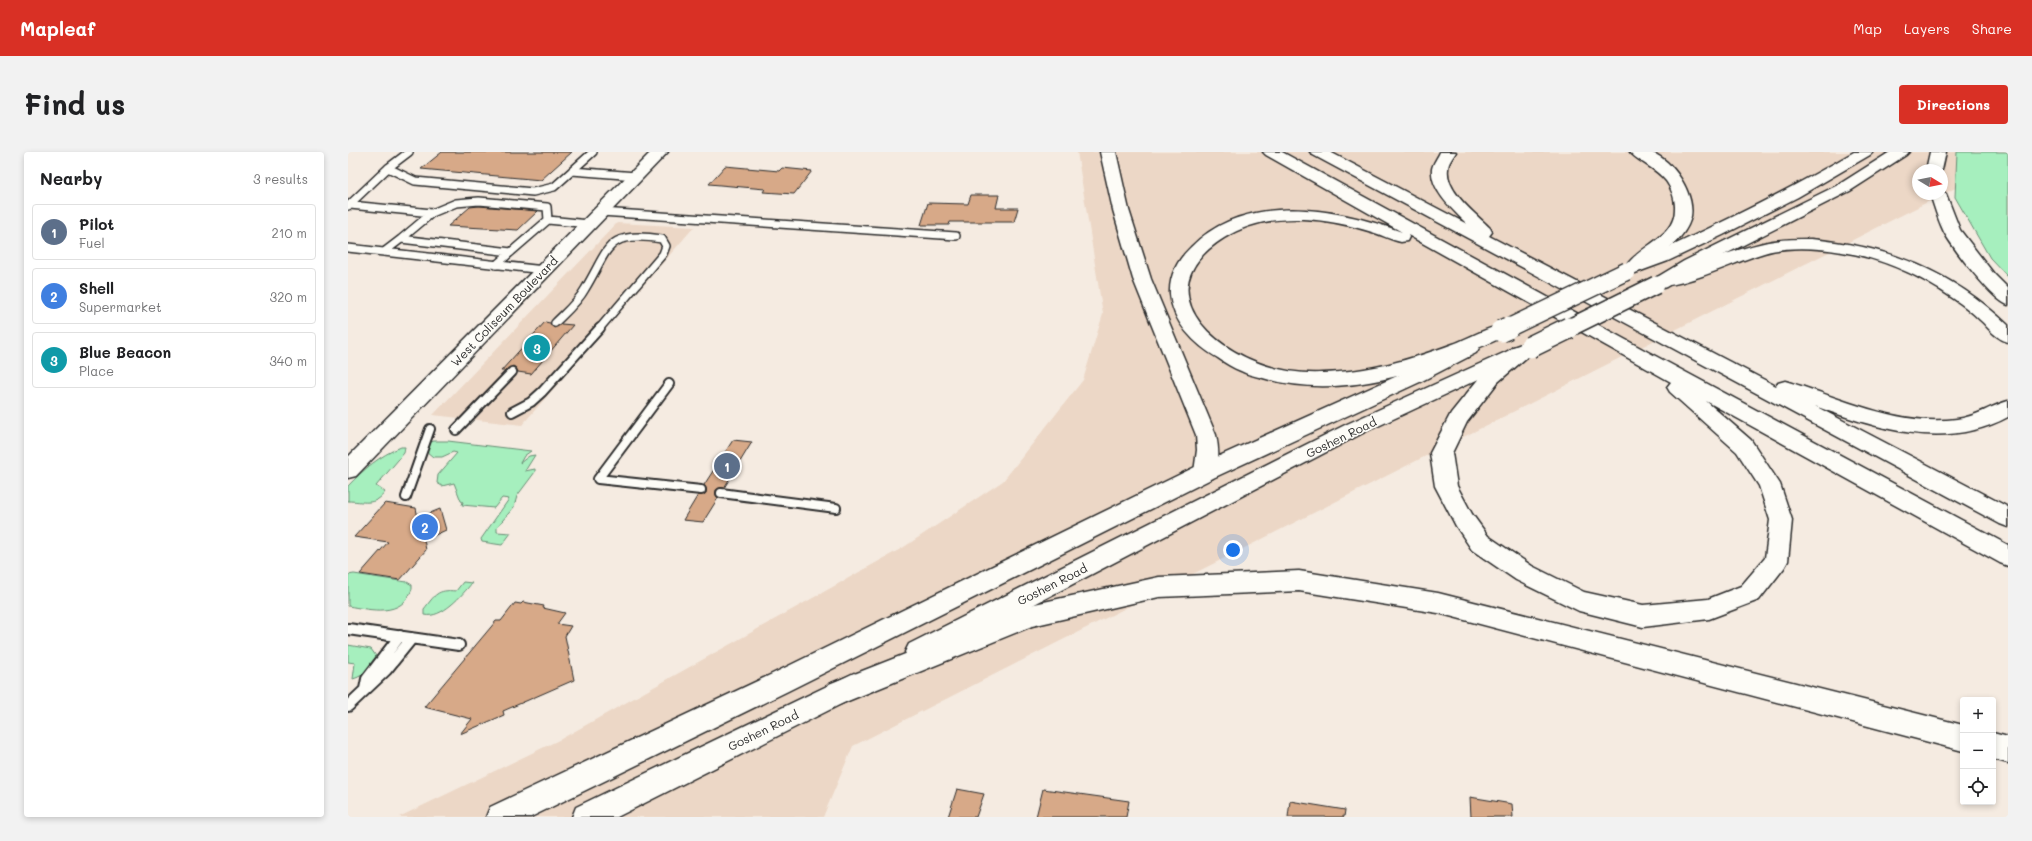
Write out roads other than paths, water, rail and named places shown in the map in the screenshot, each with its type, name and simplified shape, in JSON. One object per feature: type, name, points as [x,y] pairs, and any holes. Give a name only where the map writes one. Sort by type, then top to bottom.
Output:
[{"type":"main road","name":"West Coliseum Boulevard","points":[[348,470],[660,152]]},
{"type":"main road","points":[[1108,152],[1121,210],[1142,279],[1206,435],[1208,450],[1205,472]]},
{"type":"main road","points":[[1271,152],[1641,357],[2008,556]]},
{"type":"main road","points":[[1318,152],[2008,518]]},
{"type":"main road","points":[[1448,152],[1440,169],[1443,184],[1455,203],[1497,246]]},
{"type":"main road","points":[[1631,268],[1668,240],[1678,228],[1684,213],[1683,199],[1675,182],[1659,165],[1638,152]]},
{"type":"main road","points":[[500,817],[779,683],[1205,472],[1413,377],[1496,333],[1631,268],[1665,256],[1823,177],[1865,152]]},
{"type":"main road","points":[[1641,357],[1744,446],[1769,484],[1781,520],[1776,561],[1750,593],[1709,609],[1643,616],[1579,602],[1524,573],[1480,543],[1464,520],[1446,486],[1441,453],[1458,418],[1491,377],[1525,350],[1660,283],[1690,266],[1844,188],[1901,152]]},
{"type":"main road","points":[[1935,164],[1938,152]]},
{"type":"main road","points":[[1940,200],[1952,231],[1988,278],[2008,299]]},
{"type":"main road","points":[[1468,261],[1375,227],[1343,219],[1316,215],[1282,214],[1246,220],[1218,233],[1197,249],[1182,270],[1179,293],[1184,315],[1199,337],[1227,357],[1256,371],[1290,379],[1337,380],[1403,369],[1496,333]]},
{"type":"main road","points":[[1660,283],[1699,271],[1731,258],[1778,245],[1823,245],[1858,251],[1896,262],[1933,278],[1962,295],[1990,317],[2008,336]]},
{"type":"main road","name":"Goshen Road","points":[[586,817],[838,693],[1354,429],[1525,350]]},
{"type":"main road","points":[[1704,357],[1882,421],[1931,428],[1968,426],[1996,417],[2008,408]]},
{"type":"main road","points":[[838,693],[1030,616],[1159,587],[1299,581],[1438,603],[1960,737]]},
{"type":"main road","points":[[1996,747],[2008,750]]},
{"type":"lane","points":[[349,206],[388,168],[409,152]]},
{"type":"lane","points":[[388,168],[415,180],[533,192],[554,187],[593,152]]},
{"type":"lane","points":[[572,171],[636,176]]},
{"type":"lane","points":[[384,252],[432,213],[456,203],[479,201],[548,207],[548,220]]},
{"type":"lane","points":[[349,206],[432,213]]},
{"type":"lane","points":[[496,265],[548,220],[595,218],[956,236]]},
{"type":"lane","points":[[512,412],[531,402],[561,372],[663,254],[666,248],[662,239],[638,236],[627,236],[618,239],[606,251],[582,294],[555,323]]},
{"type":"lane","points":[[401,239],[511,252]]},
{"type":"lane","points":[[348,248],[544,270]]},
{"type":"lane","points":[[456,430],[512,372]]},
{"type":"lane","points":[[669,384],[598,479],[701,490]]},
{"type":"lane","points":[[406,497],[430,429]]},
{"type":"lane","points":[[721,493],[836,508]]},
{"type":"lane","points":[[348,629],[459,645]]},
{"type":"lane","points":[[365,688],[367,679],[400,636]]},
{"type":"lane","points":[[348,706],[365,688],[386,670],[412,638]]},
{"type":"place","name":"Blue Beacon","points":[[537,348]]},
{"type":"place","name":"Pilot","points":[[727,466]]},
{"type":"place","name":"Shell","points":[[425,527]]}]
